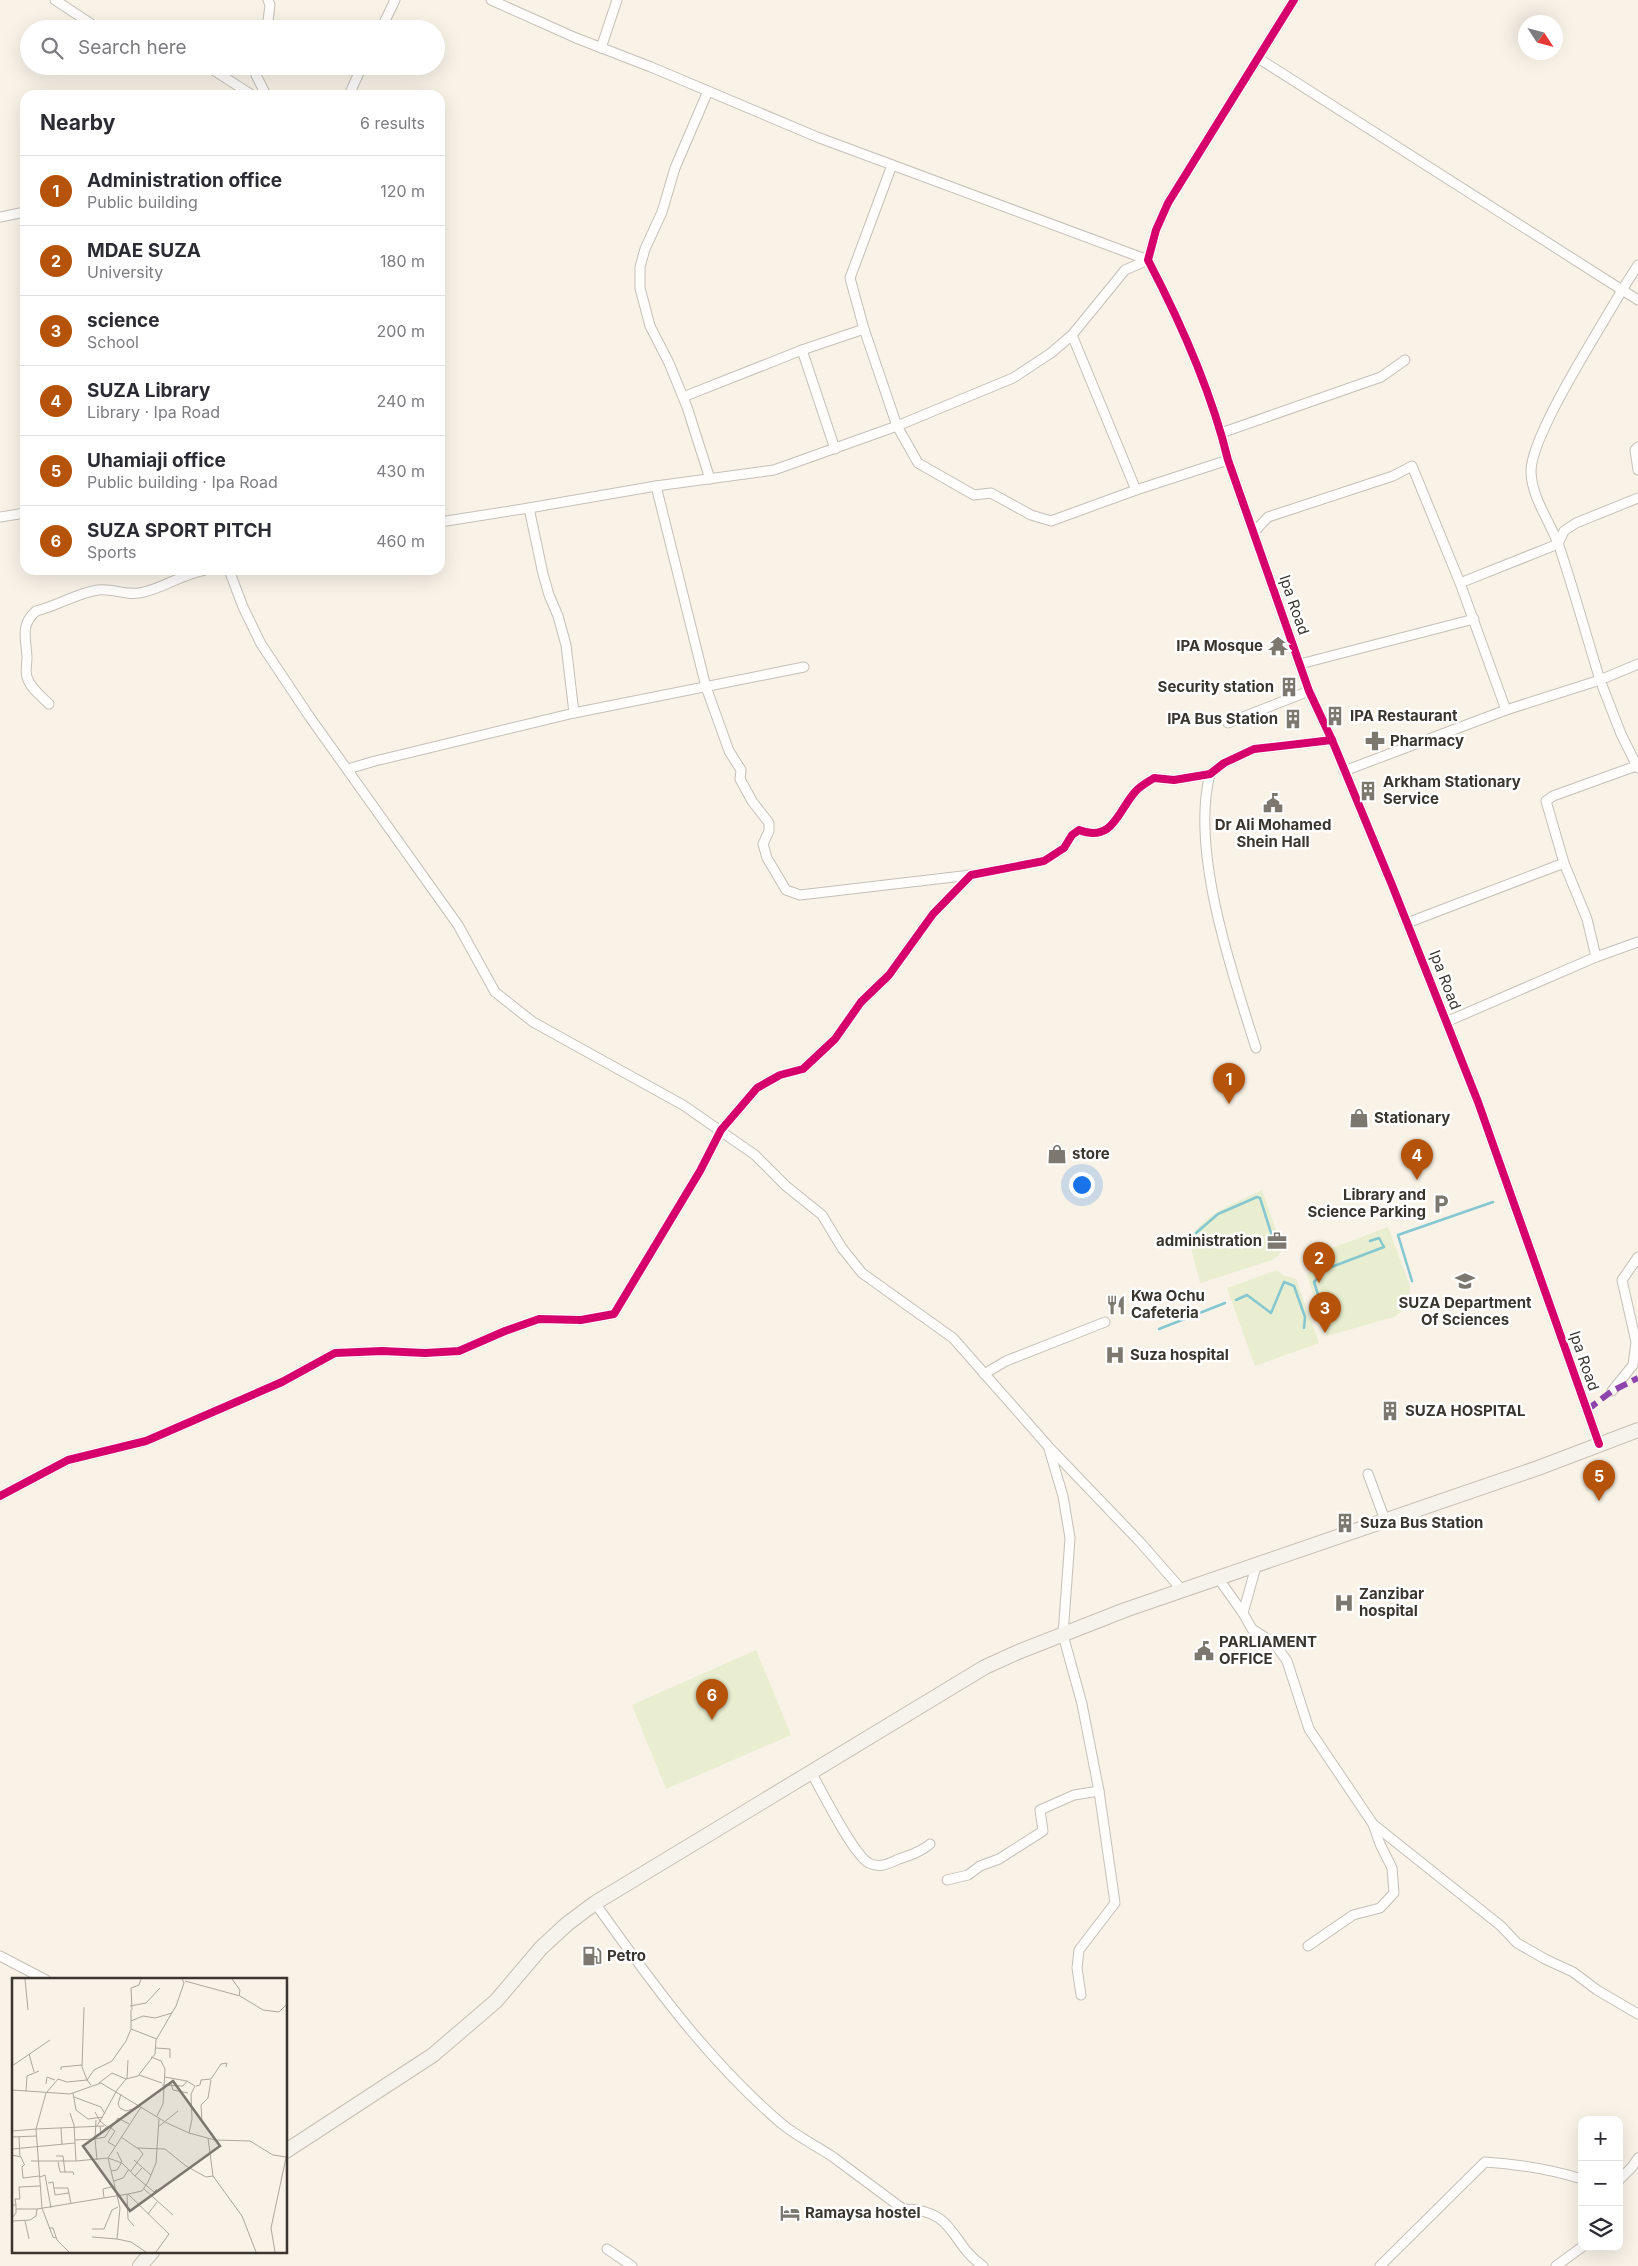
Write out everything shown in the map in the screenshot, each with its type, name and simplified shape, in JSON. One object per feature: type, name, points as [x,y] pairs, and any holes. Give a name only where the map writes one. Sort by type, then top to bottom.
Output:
[{"type":"main road","points":[[288,2151],[433,2055],[496,2001],[541,1948],[594,1902],[985,1667],[1018,1652],[1182,1590],[1538,1468],[1638,1430]]},
{"type":"main road","points":[[140,2266],[150,2254]]},
{"type":"street","points":[[56,0],[86,20]]},
{"type":"street","points":[[268,0],[270,5],[268,20]]},
{"type":"street","points":[[385,20],[395,0]]},
{"type":"street","points":[[492,0],[601,48],[817,137],[1148,260]]},
{"type":"street","points":[[601,48],[617,0]]},
{"type":"street","points":[[1148,260],[1156,230],[1168,203],[1294,0]]},
{"type":"street","points":[[1258,58],[1638,300]]},
{"type":"street","points":[[222,75],[244,90]]},
{"type":"street","points":[[256,75],[264,90]]},
{"type":"street","points":[[350,90],[358,75]]},
{"type":"street","points":[[708,91],[675,168],[662,212],[644,249],[640,267],[640,288],[650,326],[669,363],[696,431],[710,479]]},
{"type":"street","points":[[892,165],[850,278],[864,329],[897,426],[918,463],[974,495],[991,493],[1031,515],[1051,521],[1136,490],[1228,460]]},
{"type":"street","points":[[0,217],[20,213]]},
{"type":"street","points":[[445,521],[656,486],[774,470],[897,426],[1013,378],[1051,354],[1072,335],[1125,270],[1148,260]]},
{"type":"street","name":"Ipa Road","points":[[1148,260],[1177,317],[1221,432],[1228,460],[1309,691],[1332,740],[1478,1102],[1599,1444]]},
{"type":"street","points":[[1596,957],[1587,919],[1564,863],[1546,801],[1553,796],[1637,767],[1600,680],[1558,544],[1536,496],[1531,471],[1536,447],[1557,404],[1638,265]]},
{"type":"street","points":[[683,398],[802,350],[864,329]]},
{"type":"street","points":[[1072,335],[1136,490]]},
{"type":"street","points":[[802,350],[835,449]]},
{"type":"street","points":[[1221,432],[1381,377],[1405,360]]},
{"type":"street","points":[[1638,447],[1635,450],[1638,470]]},
{"type":"street","points":[[1254,532],[1268,517],[1393,476],[1412,466],[1474,618],[1506,710]]},
{"type":"street","points":[[656,486],[706,687],[729,751],[741,770],[740,778],[752,801],[769,823],[769,831],[763,844],[767,858],[786,890],[800,894],[972,875],[1044,861],[1064,848],[1072,835],[1079,830],[1086,833],[1098,832],[1110,827],[1120,817],[1135,792],[1154,778],[1174,780],[1210,774],[1224,763],[1254,749],[1332,740]]},
{"type":"street","points":[[1460,583],[1558,544],[1564,531],[1576,523],[1638,498]]},
{"type":"street","points":[[529,508],[543,574],[558,616],[566,646],[574,713]]},
{"type":"street","points":[[0,517],[20,514]]},
{"type":"street","points":[[49,704],[35,690],[27,676],[24,629],[27,621],[36,612],[86,593],[108,590],[131,595],[138,594],[191,575]]},
{"type":"street","points":[[232,575],[243,607],[261,644],[458,925],[495,992],[533,1022],[683,1106],[721,1130],[755,1155],[786,1186],[822,1215],[842,1248],[862,1273],[953,1338],[1048,1446],[1140,1542],[1182,1590]]},
{"type":"street","points":[[1300,664],[1474,618]]},
{"type":"street","points":[[1344,771],[1506,710],[1600,680],[1638,664]]},
{"type":"street","points":[[348,769],[574,713],[804,667]]},
{"type":"street","points":[[1228,723],[1309,691]]},
{"type":"street","points":[[1210,774],[1206,792],[1204,820],[1210,874],[1229,965],[1256,1048]]},
{"type":"street","points":[[1407,923],[1564,863]]},
{"type":"street","points":[[0,1496],[68,1460],[146,1441],[282,1382],[335,1353],[382,1350],[425,1353],[459,1351],[505,1331],[539,1320],[581,1320],[614,1314],[700,1171],[721,1130],[757,1088],[780,1075],[802,1069],[835,1039],[861,1002],[889,975],[933,914],[972,875]]},
{"type":"street","points":[[1446,1022],[1596,957],[1638,942]]},
{"type":"street","points":[[1612,1391],[1633,1365],[1636,1342],[1622,1280],[1638,1257]]},
{"type":"street","points":[[984,1374],[1006,1361],[1105,1322]]},
{"type":"street","points":[[1048,1446],[1063,1496],[1070,1538],[1063,1635],[1082,1704],[1099,1791],[1115,1904],[1079,1950],[1077,1968],[1081,1995]]},
{"type":"street","points":[[1368,1474],[1385,1520]]},
{"type":"street","points":[[1243,1612],[1257,1564]]},
{"type":"street","points":[[1218,1578],[1243,1612],[1252,1629],[1274,1643],[1287,1661],[1309,1729],[1374,1824],[1501,1926],[1517,1942],[1545,1959],[1573,1972],[1597,1990],[1638,2014]]},
{"type":"street","points":[[811,1772],[856,1848],[868,1863],[876,1866],[888,1864],[911,1855],[930,1844]]},
{"type":"street","points":[[947,1880],[968,1875],[980,1866],[999,1859],[1043,1831],[1040,1810],[1074,1795],[1099,1791]]},
{"type":"street","points":[[1308,1946],[1353,1915],[1380,1908],[1394,1893],[1392,1868],[1380,1844],[1374,1824]]},
{"type":"street","points":[[594,1902],[652,1983],[698,2040],[754,2098],[784,2126],[832,2157],[903,2209],[917,2209],[931,2213],[943,2221],[976,2261],[983,2266]]},
{"type":"street","points":[[0,1956],[42,1978]]},
{"type":"street","points":[[1623,2176],[1632,2168],[1638,2158]]},
{"type":"street","points":[[1380,2266],[1485,2162],[1519,2164],[1578,2178]]},
{"type":"street","points":[[607,2250],[632,2266]]},
{"type":"street","points":[[1556,2266],[1578,2250]]},
{"type":"green space","points":[[1262,1190],[1282,1247],[1279,1255],[1272,1260],[1200,1283],[1192,1251],[1192,1241],[1195,1232],[1202,1224],[1221,1210]]},
{"type":"green space","points":[[1388,1227],[1410,1286],[1409,1303],[1404,1310],[1394,1317],[1327,1336],[1307,1275],[1314,1267],[1316,1254]]},
{"type":"green space","points":[[1277,1270],[1283,1275],[1296,1279],[1319,1343],[1255,1366],[1227,1288]]},
{"type":"green space","points":[[756,1650],[791,1735],[666,1789],[632,1705]]},
{"type":"waterway","points":[[1196,1233],[1218,1214],[1257,1197],[1260,1198],[1273,1239]]},
{"type":"waterway","points":[[1412,1281],[1398,1235],[1493,1202]]},
{"type":"waterway","points":[[1328,1326],[1314,1282],[1319,1277],[1321,1271],[1384,1247],[1379,1238],[1370,1241]]},
{"type":"waterway","points":[[1236,1300],[1247,1295],[1271,1313],[1284,1282],[1294,1286],[1305,1317],[1304,1328]]},
{"type":"waterway","points":[[1159,1329],[1225,1303]]},
{"type":"marked path","points":[[1587,1410],[1612,1391],[1638,1378]]},
{"type":"cycle path","points":[[1294,0],[1168,203],[1156,230],[1148,260],[1194,357],[1309,691],[1332,740],[1392,885],[1478,1102],[1599,1444]]},
{"type":"cycle path","points":[[0,1496],[68,1460],[146,1441],[282,1382],[335,1353],[459,1351],[539,1319],[581,1320],[614,1314],[700,1171],[721,1130],[757,1088],[780,1075],[803,1069],[835,1039],[861,1002],[889,975],[933,914],[971,875],[1044,861],[1064,848],[1072,835],[1079,830],[1090,833],[1107,829],[1119,816],[1135,792],[1154,778],[1174,780],[1210,774],[1224,763],[1254,749],[1332,740]]},
{"type":"place","name":"IPA Mosque","points":[[1278,646]]},
{"type":"place","name":"Security station","points":[[1289,687]]},
{"type":"place","name":"IPA Restaurant","points":[[1335,716]]},
{"type":"place","name":"IPA Bus Station","points":[[1293,719]]},
{"type":"place","name":"Pharmacy","points":[[1375,741]]},
{"type":"place","name":"Arkham Stationary Service","points":[[1368,791]]},
{"type":"place","name":"Dr Ali Mohamed Shein Hall","points":[[1273,803]]},
{"type":"place","name":"Administration office","points":[[1229,1104]]},
{"type":"place","name":"Stationary","points":[[1359,1118]]},
{"type":"place","name":"store","points":[[1057,1154]]},
{"type":"place","name":"SUZA Library","points":[[1417,1180]]},
{"type":"place","name":"Library and Science Parking","points":[[1441,1204]]},
{"type":"place","name":"administration","points":[[1277,1241]]},
{"type":"place","name":"SUZA Department Of Sciences","points":[[1465,1281]]},
{"type":"place","name":"MDAE SUZA","points":[[1319,1283]]},
{"type":"place","name":"Kwa Ochu Cafeteria","points":[[1116,1305]]},
{"type":"place","name":"science","points":[[1325,1333]]},
{"type":"place","name":"Suza hospital","points":[[1115,1355]]},
{"type":"place","name":"SUZA HOSPITAL","points":[[1390,1411]]},
{"type":"place","name":"Uhamiaji office","points":[[1599,1501]]},
{"type":"place","name":"Suza Bus Station","points":[[1345,1523]]},
{"type":"place","name":"Zanzibar hospital","points":[[1344,1603]]},
{"type":"place","name":"PARLIAMENT OFFICE","points":[[1204,1651]]},
{"type":"place","name":"SUZA SPORT PITCH","points":[[712,1720]]},
{"type":"place","name":"Petro","points":[[592,1956]]},
{"type":"place","name":"Ramaysa hostel","points":[[790,2213]]}]
